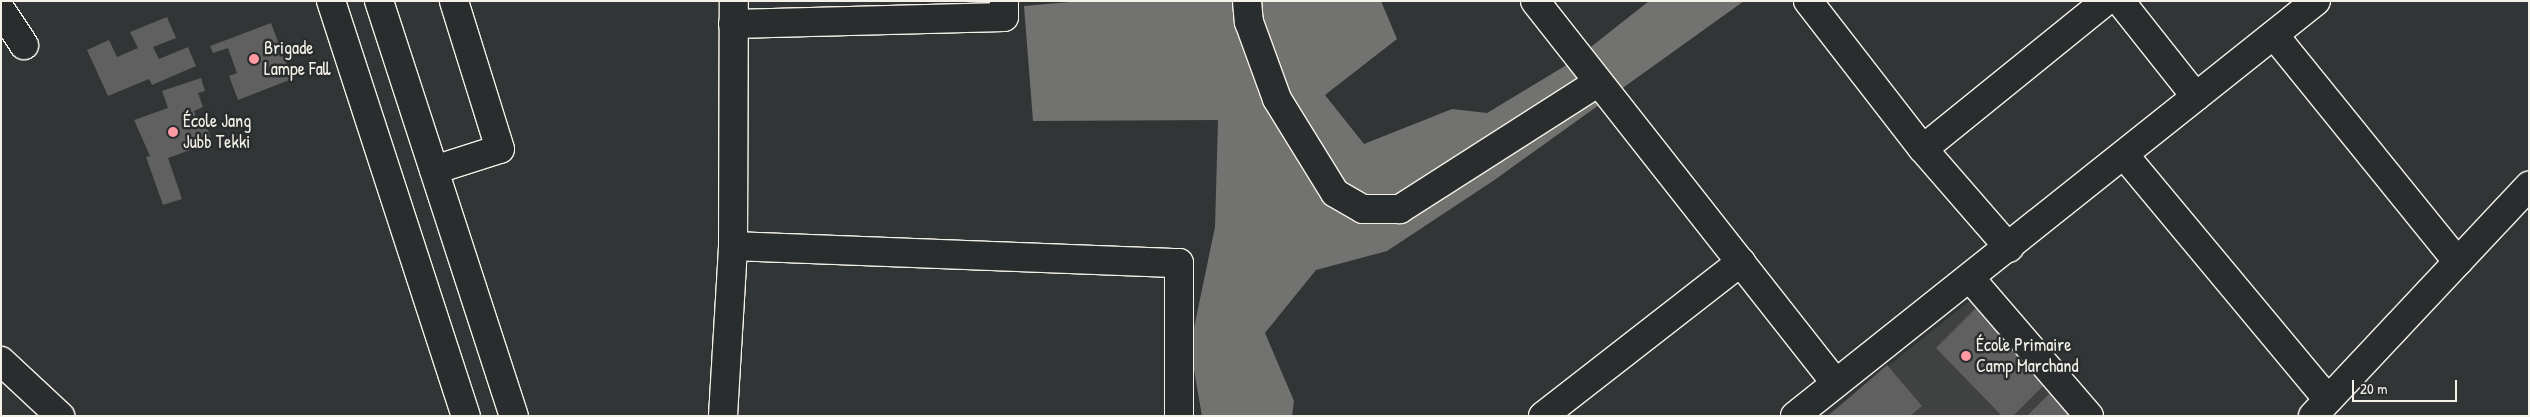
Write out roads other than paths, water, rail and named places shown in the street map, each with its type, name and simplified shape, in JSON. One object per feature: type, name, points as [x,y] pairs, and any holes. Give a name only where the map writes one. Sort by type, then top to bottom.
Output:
[{"type":"street","points":[[331,1],[466,416]]},
{"type":"street","points":[[379,1],[514,416]]},
{"type":"street","points":[[434,170],[500,149],[454,1]]},
{"type":"street","points":[[723,416],[733,246],[733,12],[1004,17],[1004,1]]},
{"type":"street","points":[[1247,1],[1248,22],[1277,99],[1335,192],[1363,209],[1400,210],[1597,83]]},
{"type":"street","points":[[1534,1],[1836,383]]},
{"type":"street","points":[[1808,1],[1923,149],[2009,248]]},
{"type":"street","points":[[1923,149],[2106,1]]},
{"type":"street","points":[[2120,1],[2196,98]]},
{"type":"street","points":[[1795,416],[2125,156],[2316,1]]},
{"type":"street","points":[[1,10],[24,45]]},
{"type":"street","points":[[2274,35],[2458,262]]},
{"type":"street","points":[[2125,156],[2320,408],[2529,186]]},
{"type":"street","points":[[733,246],[1179,263],[1179,416]]},
{"type":"street","points":[[1543,416],[1741,262]]},
{"type":"street","points":[[1970,278],[2089,416]]},
{"type":"street","points":[[1,361],[60,416]]},
{"type":"place","name":"Brigade Lampe Fall","points":[[254,59]]},
{"type":"place","name":"École Jang Jubb Tekki","points":[[173,132]]},
{"type":"place","name":"École Primaire Camp Marchand","points":[[1966,356]]}]
